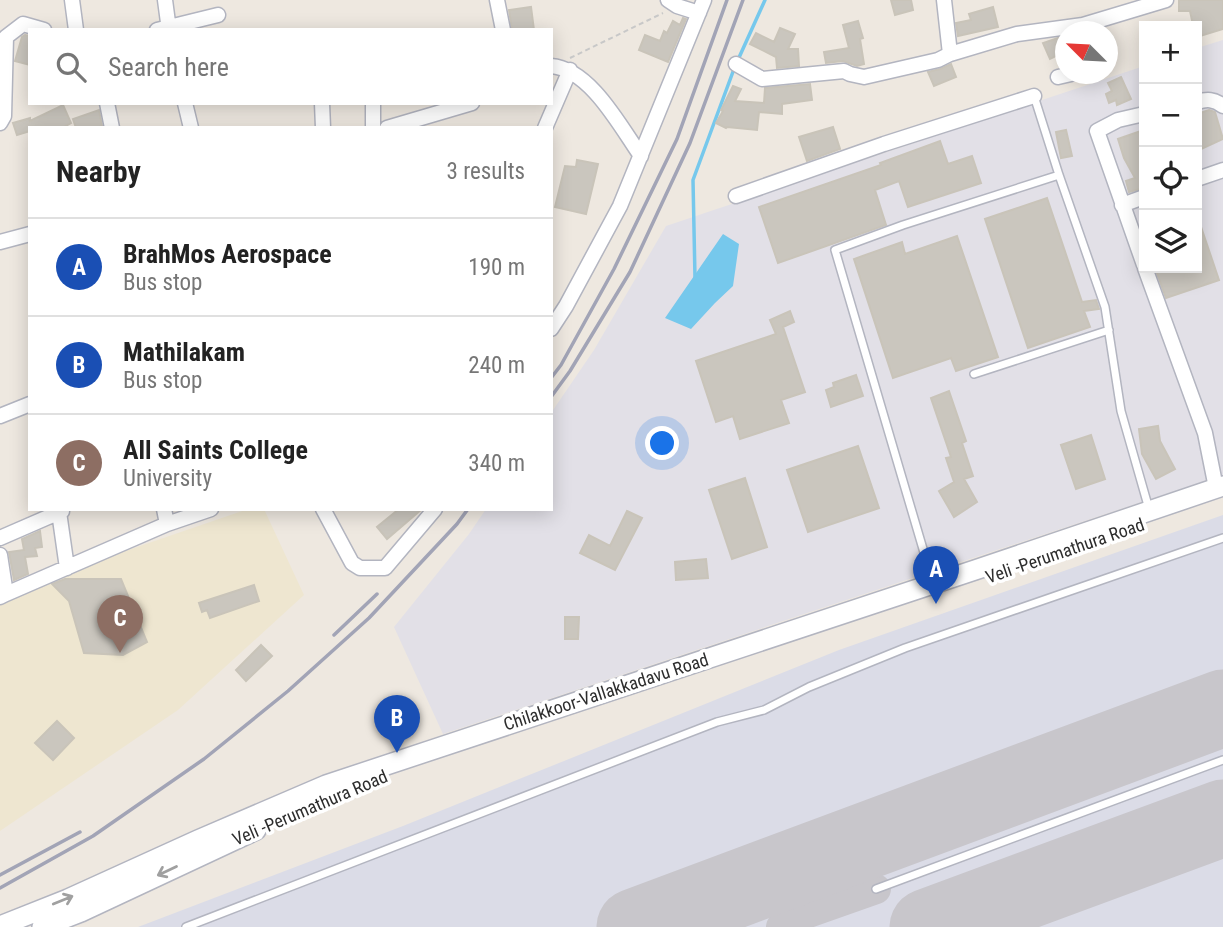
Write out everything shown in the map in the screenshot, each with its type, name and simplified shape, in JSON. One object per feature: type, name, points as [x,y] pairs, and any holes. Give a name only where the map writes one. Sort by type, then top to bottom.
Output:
[{"type":"main road","name":"Chilakkoor-Vallakkadavu Road","points":[[0,926],[68,899],[327,785],[1150,511],[1221,490]]},
{"type":"main road","name":"Veli -Perumathura Road","points":[[42,927],[81,912],[345,790],[951,590],[1221,490]]},
{"type":"street","points":[[72,0],[76,28]]},
{"type":"street","points":[[165,0],[165,28]]},
{"type":"street","points":[[497,0],[503,28]]},
{"type":"street","points":[[944,0],[950,54]]},
{"type":"street","points":[[1104,21],[1166,0]]},
{"type":"street","points":[[553,326],[620,206],[701,6],[672,3]]},
{"type":"street","points":[[169,28],[218,15]]},
{"type":"street","points":[[0,123],[4,116],[6,37],[23,24],[37,28]]},
{"type":"street","points":[[736,64],[762,79],[844,71],[863,77],[938,60],[1017,34],[1055,31]]},
{"type":"street","points":[[553,66],[570,70],[583,80],[603,101],[641,156]]},
{"type":"street","points":[[546,126],[570,70]]},
{"type":"street","points":[[736,196],[884,144],[1034,96]]},
{"type":"street","points":[[1202,100],[1207,99],[1223,106]]},
{"type":"street","points":[[107,105],[112,126]]},
{"type":"street","points":[[185,105],[191,126]]},
{"type":"street","points":[[322,105],[323,126]]},
{"type":"street","points":[[373,105],[373,126]]},
{"type":"street","points":[[394,126],[465,105]]},
{"type":"street","points":[[1139,115],[1118,120],[1097,131],[1139,251]]},
{"type":"street","points":[[1202,177],[1223,170]]},
{"type":"street","points":[[1122,205],[1139,199]]},
{"type":"street","points":[[0,242],[28,235]]},
{"type":"street","points":[[1147,273],[1205,433],[1221,490]]},
{"type":"street","points":[[0,416],[28,405]]},
{"type":"street","points":[[0,538],[61,511],[66,568]]},
{"type":"street","points":[[164,511],[167,524]]},
{"type":"street","points":[[0,555],[3,595],[167,524],[205,511]]},
{"type":"street","points":[[324,511],[352,563],[360,568],[385,568],[433,511]]},
{"type":"lane","points":[[1034,96],[1105,307],[1121,411],[1150,511]]},
{"type":"lane","points":[[934,584],[835,250],[903,225],[1059,175]]},
{"type":"lane","points":[[974,374],[1109,330]]},
{"type":"lane","points":[[186,927],[717,722],[764,710],[809,687],[905,648],[1223,538]]},
{"type":"lane","points":[[876,888],[1223,760]]},
{"type":"path","points":[[553,65],[672,3]]},
{"type":"shaded area","points":[[1223,40],[1223,475],[443,734],[394,627],[485,511],[553,511],[553,410],[594,350],[666,226],[1090,84],[1118,84],[1118,75],[1139,68],[1139,273],[1202,273],[1202,46]]},
{"type":"shaded area","points":[[242,511],[265,511],[304,595],[178,710],[0,831],[0,594]]},
{"type":"shaded area","points":[[1223,515],[1223,927],[138,927],[403,826],[839,650]]},
{"type":"water","points":[[723,234],[739,244],[733,286],[691,329],[665,318]]},
{"type":"building","points":[[891,0],[911,0],[913,10],[895,15]]},
{"type":"building","points":[[1179,0],[1223,0],[1223,29],[1202,35],[1202,21],[1192,21],[1190,11],[1179,11]]},
{"type":"building","points":[[531,7],[534,28],[512,28],[509,10]]},
{"type":"building","points":[[993,7],[998,27],[958,36],[956,23],[971,20],[969,14]]},
{"type":"building","points":[[683,18],[686,19],[668,62],[639,50],[645,35],[660,41],[673,21],[680,25]]},
{"type":"building","points":[[858,21],[863,38],[860,39],[864,64],[857,66],[843,61],[826,63],[824,52],[849,48],[843,25]]},
{"type":"building","points":[[780,28],[795,34],[788,49],[798,49],[799,66],[777,68],[776,57],[750,44],[756,33],[774,42]]},
{"type":"building","points":[[28,36],[28,64],[15,61],[22,37]]},
{"type":"building","points":[[1055,39],[1055,56],[1050,59],[1043,43]]},
{"type":"building","points":[[951,64],[956,77],[934,86],[928,72]]},
{"type":"building","points":[[1121,77],[1131,99],[1117,105],[1116,100],[1109,103],[1106,94],[1112,91],[1108,84],[1118,84],[1118,78]]},
{"type":"building","points":[[810,84],[812,100],[782,104],[782,114],[759,112],[757,130],[726,128],[716,123],[733,86],[741,89],[735,101],[764,103],[765,88]]},
{"type":"building","points":[[63,105],[71,123],[66,126],[28,126],[28,132],[17,135],[13,123],[30,118],[30,121]]},
{"type":"building","points":[[99,110],[102,126],[75,126],[73,119]]},
{"type":"building","points":[[1209,110],[1215,112],[1223,139],[1202,149],[1202,147],[1202,112]]},
{"type":"building","points":[[833,127],[840,149],[807,161],[799,137]]},
{"type":"building","points":[[1066,130],[1072,156],[1061,158],[1056,132]]},
{"type":"building","points":[[1139,132],[1139,189],[1129,192],[1126,181],[1135,178],[1118,139]]},
{"type":"building","points":[[940,141],[948,164],[972,156],[981,183],[908,207],[899,181],[875,190],[886,225],[778,263],[759,207],[881,165],[880,163]]},
{"type":"building","points":[[577,160],[598,164],[586,214],[555,207],[565,166],[576,167]]},
{"type":"building","points":[[1047,198],[1082,302],[1096,300],[1099,309],[1084,311],[1090,327],[1028,348],[985,219]]},
{"type":"building","points":[[1202,230],[1219,280],[1166,298],[1157,273],[1202,273]]},
{"type":"building","points":[[957,236],[998,357],[956,371],[951,358],[893,378],[854,259],[902,242],[905,254]]},
{"type":"building","points":[[790,311],[794,322],[783,327],[805,392],[781,400],[789,423],[740,439],[733,416],[716,422],[696,361],[776,334],[770,320]]},
{"type":"building","points":[[856,375],[863,396],[831,407],[826,390],[834,387],[833,383]]},
{"type":"building","points":[[949,391],[966,441],[962,443],[973,476],[964,479],[977,502],[954,517],[939,491],[954,482],[946,458],[951,457],[931,398]]},
{"type":"building","points":[[1158,426],[1160,441],[1175,469],[1156,479],[1142,454],[1139,429]]},
{"type":"building","points":[[1091,435],[1105,479],[1076,489],[1061,445]]},
{"type":"building","points":[[858,446],[879,508],[808,532],[787,470]]},
{"type":"building","points":[[745,478],[767,547],[732,559],[709,490]]},
{"type":"building","points":[[397,511],[420,511],[387,539],[377,527]]},
{"type":"building","points":[[627,511],[642,518],[615,570],[580,553],[589,535],[610,546]]},
{"type":"building","points":[[40,531],[42,547],[35,548],[37,556],[25,557],[28,574],[14,580],[9,552],[24,550],[22,539]]},
{"type":"building","points":[[706,559],[708,578],[676,580],[675,562]]},
{"type":"building","points":[[65,579],[121,579],[147,642],[123,655],[84,653],[69,601],[52,584]]},
{"type":"building","points":[[254,585],[259,601],[210,618],[207,610],[202,612],[199,603]]},
{"type":"building","points":[[565,617],[579,617],[578,639],[565,639]]},
{"type":"building","points":[[261,645],[272,656],[246,681],[236,670]]},
{"type":"building","points":[[57,721],[74,738],[53,760],[35,743]]},
{"type":"waterway","points":[[737,62],[765,0]]},
{"type":"waterway","points":[[695,278],[693,180],[734,69]]},
{"type":"taxiway","points":[[781,927],[797,917],[876,889]]},
{"type":"runway","points":[[635,927],[1223,708]]},
{"type":"runway","points":[[928,927],[1223,818]]},
{"type":"railway","points":[[553,375],[614,269],[677,139],[727,0]]},
{"type":"railway","points":[[553,394],[630,272],[690,143],[743,0]]},
{"type":"railway","points":[[0,888],[93,836],[204,759],[288,691],[369,618],[467,511]]},
{"type":"railway","points":[[334,635],[377,594]]},
{"type":"railway","points":[[0,875],[80,832]]},
{"type":"place","name":"BrahMos Aerospace","points":[[936,604]]},
{"type":"place","name":"All Saints College","points":[[120,653]]},
{"type":"place","name":"Mathilakam","points":[[397,753]]}]
